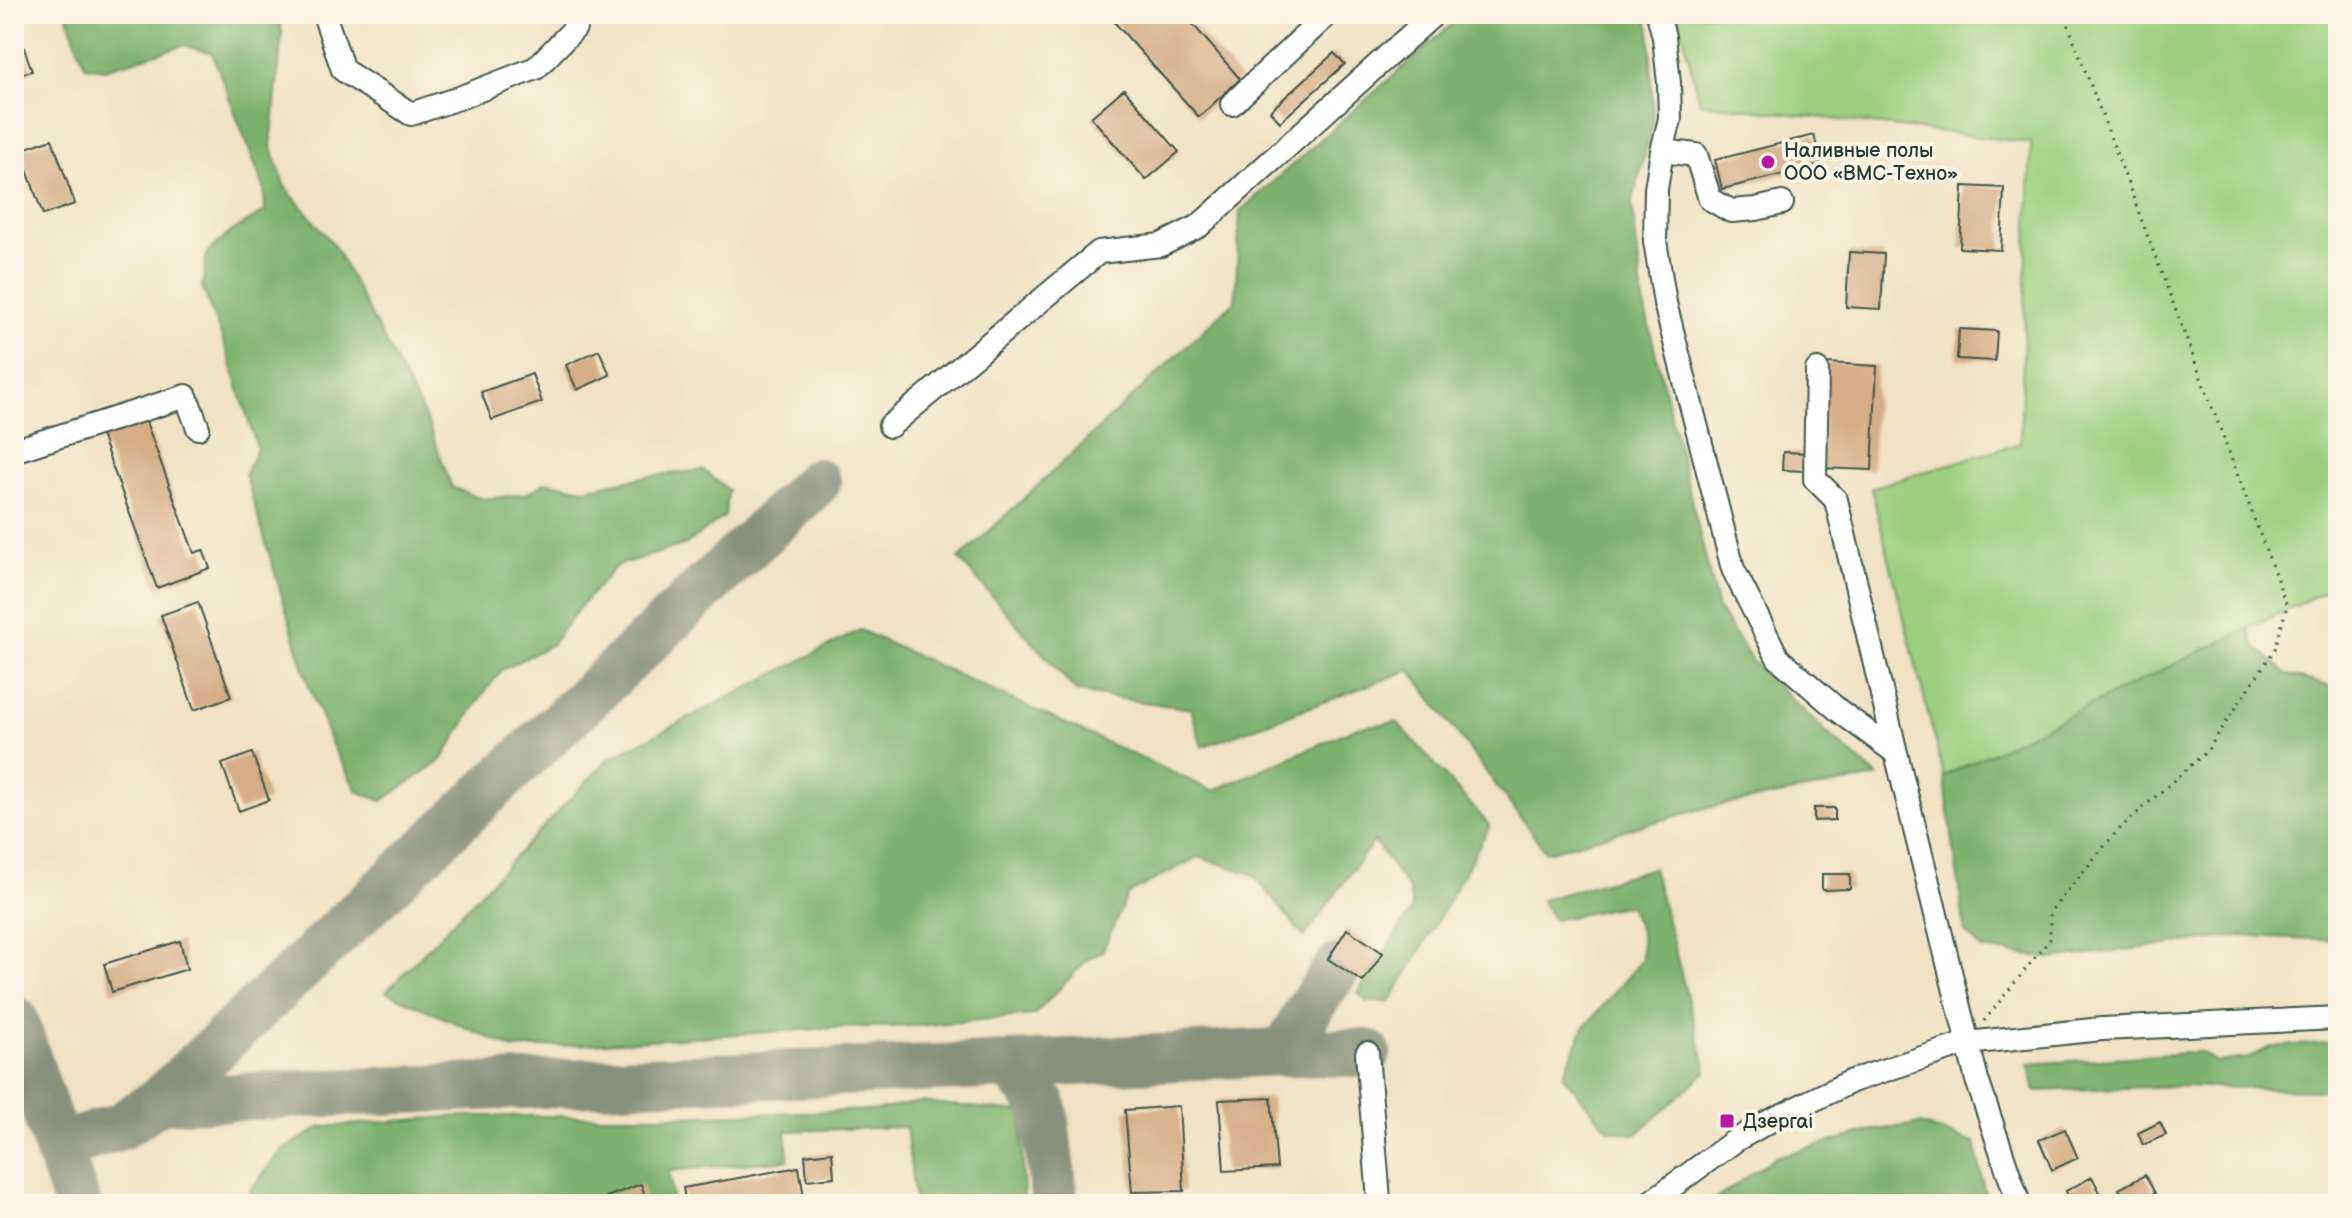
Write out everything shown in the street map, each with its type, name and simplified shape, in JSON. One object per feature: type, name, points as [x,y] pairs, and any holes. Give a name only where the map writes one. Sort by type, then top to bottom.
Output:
[{"type":"street","points":[[324,14],[343,70],[411,114],[536,68],[575,28],[578,14]]},
{"type":"street","points":[[1232,104],[1328,14]]},
{"type":"street","points":[[890,426],[1099,252],[1161,245],[1199,226],[1434,14]]},
{"type":"street","points":[[1658,14],[1664,37],[1670,119],[1656,189],[1655,241],[1665,303],[1733,569],[1778,658],[1838,710],[1896,753]]},
{"type":"street","points":[[1662,151],[1696,155],[1710,199],[1731,211],[1782,203]]},
{"type":"street","points":[[1817,370],[1815,479],[1836,500],[1967,1043],[2019,1204]]},
{"type":"street","points":[[16,450],[186,396],[198,428]]},
{"type":"street","points":[[1648,1204],[1736,1140],[1768,1122],[1852,1081],[1967,1043],[2102,1029],[2338,1018]]},
{"type":"street","points":[[1367,1053],[1378,1203]]},
{"type":"path","points":[[1967,1043],[2050,939],[2050,912],[2117,831],[2207,751],[2275,649],[2287,606],[2064,14]]},
{"type":"green space","points":[[66,14],[279,14],[282,34],[271,145],[285,187],[334,245],[427,421],[452,487],[482,499],[526,494],[546,482],[584,489],[643,477],[703,470],[728,490],[725,516],[686,544],[616,566],[552,644],[502,670],[480,698],[442,760],[382,801],[357,791],[332,745],[309,686],[245,474],[257,448],[226,348],[202,287],[207,253],[232,231],[265,211],[264,188],[212,53],[184,45],[105,69],[85,66]]},
{"type":"green space","points":[[1463,14],[1644,14],[1650,29],[1653,123],[1632,204],[1643,301],[1718,609],[1752,661],[1878,777],[1702,809],[1546,852],[1410,670],[1202,747],[1191,709],[1077,692],[959,559],[1235,301],[1240,211]]},
{"type":"green space","points":[[1678,14],[2338,14],[2338,585],[1944,776],[1871,488],[2020,443],[2031,143],[1700,103]]},
{"type":"green space","points":[[2249,628],[2254,645],[2287,674],[2338,689],[2338,940],[2240,936],[2051,959],[1982,949],[1965,932],[1944,776]]},
{"type":"green space","points":[[860,630],[1213,791],[1358,727],[1397,722],[1490,826],[1390,1002],[1367,1002],[1358,993],[1412,909],[1409,890],[1374,841],[1304,937],[1253,874],[1198,857],[1128,894],[1102,952],[1088,959],[1034,1015],[916,1026],[832,1028],[514,1049],[386,992],[608,759]]},
{"type":"green space","points":[[1653,868],[1707,1071],[1636,1135],[1608,1129],[1563,1076],[1583,1029],[1642,960],[1641,934],[1629,905],[1554,920],[1541,900]]},
{"type":"green space","points":[[2338,1042],[2338,1091],[2180,1086],[2035,1091],[2028,1064],[2201,1052],[2216,1062],[2249,1058],[2270,1047]]},
{"type":"green space","points":[[920,1102],[1021,1112],[1024,1204],[915,1204],[906,1127],[786,1131],[788,1160],[669,1171],[673,1204],[254,1204],[249,1192],[282,1150],[321,1127],[459,1116],[666,1116],[877,1110]]},
{"type":"green space","points":[[1920,1124],[1975,1143],[1987,1204],[1709,1204],[1775,1157],[1869,1131]]},
{"type":"building","points":[[1126,14],[1184,14],[1240,79],[1199,117],[1115,23]]},
{"type":"building","points":[[14,19],[32,71],[14,76]]},
{"type":"building","points":[[1334,53],[1345,64],[1280,122],[1270,111]]},
{"type":"building","points":[[1124,89],[1179,152],[1146,180],[1091,117]]},
{"type":"building","name":"Наливные полы ООО «ВМС-Техно»","points":[[1814,135],[1821,165],[1722,189],[1715,160]]},
{"type":"building","points":[[52,139],[75,204],[43,215],[20,150]]},
{"type":"building","points":[[1963,186],[2004,188],[2001,250],[1960,248]]},
{"type":"building","points":[[1849,252],[1884,254],[1881,309],[1846,307]]},
{"type":"building","points":[[1959,329],[1997,331],[1995,361],[1957,359]]},
{"type":"building","points":[[599,350],[610,375],[577,390],[566,365]]},
{"type":"building","points":[[1827,363],[1877,366],[1872,470],[1821,468]]},
{"type":"building","points":[[532,374],[542,402],[492,420],[481,392]]},
{"type":"building","points":[[145,419],[194,553],[203,550],[210,568],[157,588],[101,435]]},
{"type":"building","points":[[1783,452],[1807,453],[1806,471],[1782,470]]},
{"type":"building","points":[[198,602],[231,697],[194,710],[161,615]]},
{"type":"building","points":[[252,753],[269,800],[239,811],[222,764]]},
{"type":"building","points":[[1814,808],[1835,808],[1835,820],[1814,821]]},
{"type":"building","points":[[1822,874],[1850,874],[1850,889],[1822,890]]},
{"type":"building","points":[[1347,929],[1383,953],[1363,982],[1328,959]]},
{"type":"building","points":[[180,941],[187,969],[112,992],[104,964]]},
{"type":"building","points":[[1271,1098],[1277,1168],[1224,1171],[1219,1100]]},
{"type":"building","points":[[1179,1106],[1184,1191],[1132,1192],[1125,1110]]},
{"type":"building","points":[[2160,1122],[2166,1135],[2143,1145],[2138,1133]]},
{"type":"building","points":[[2065,1129],[2078,1158],[2052,1170],[2039,1140]]},
{"type":"building","points":[[832,1152],[834,1177],[807,1180],[805,1155]]},
{"type":"building","points":[[799,1167],[805,1203],[686,1204],[683,1188]]},
{"type":"building","points":[[2145,1175],[2155,1193],[2135,1204],[2128,1204],[2119,1189]]},
{"type":"building","points":[[2092,1177],[2104,1200],[2095,1204],[2072,1204],[2066,1191]]},
{"type":"building","points":[[641,1184],[648,1204],[608,1204],[606,1197]]},
{"type":"taxiway","points":[[58,1147],[121,1126],[160,1100],[817,482]]},
{"type":"taxiway","points":[[1280,1052],[1288,1046],[1337,968]]},
{"type":"taxiway","points":[[14,1019],[77,1204]]},
{"type":"taxiway","points":[[160,1100],[1280,1052],[1367,1053]]},
{"type":"taxiway","points":[[1011,1065],[1043,1105],[1055,1204]]},
{"type":"place","name":"Наливные полы ООО «ВМС-Техно»","points":[[1768,162]]},
{"type":"place","name":"Дзергаі","points":[[1727,1121]]}]
